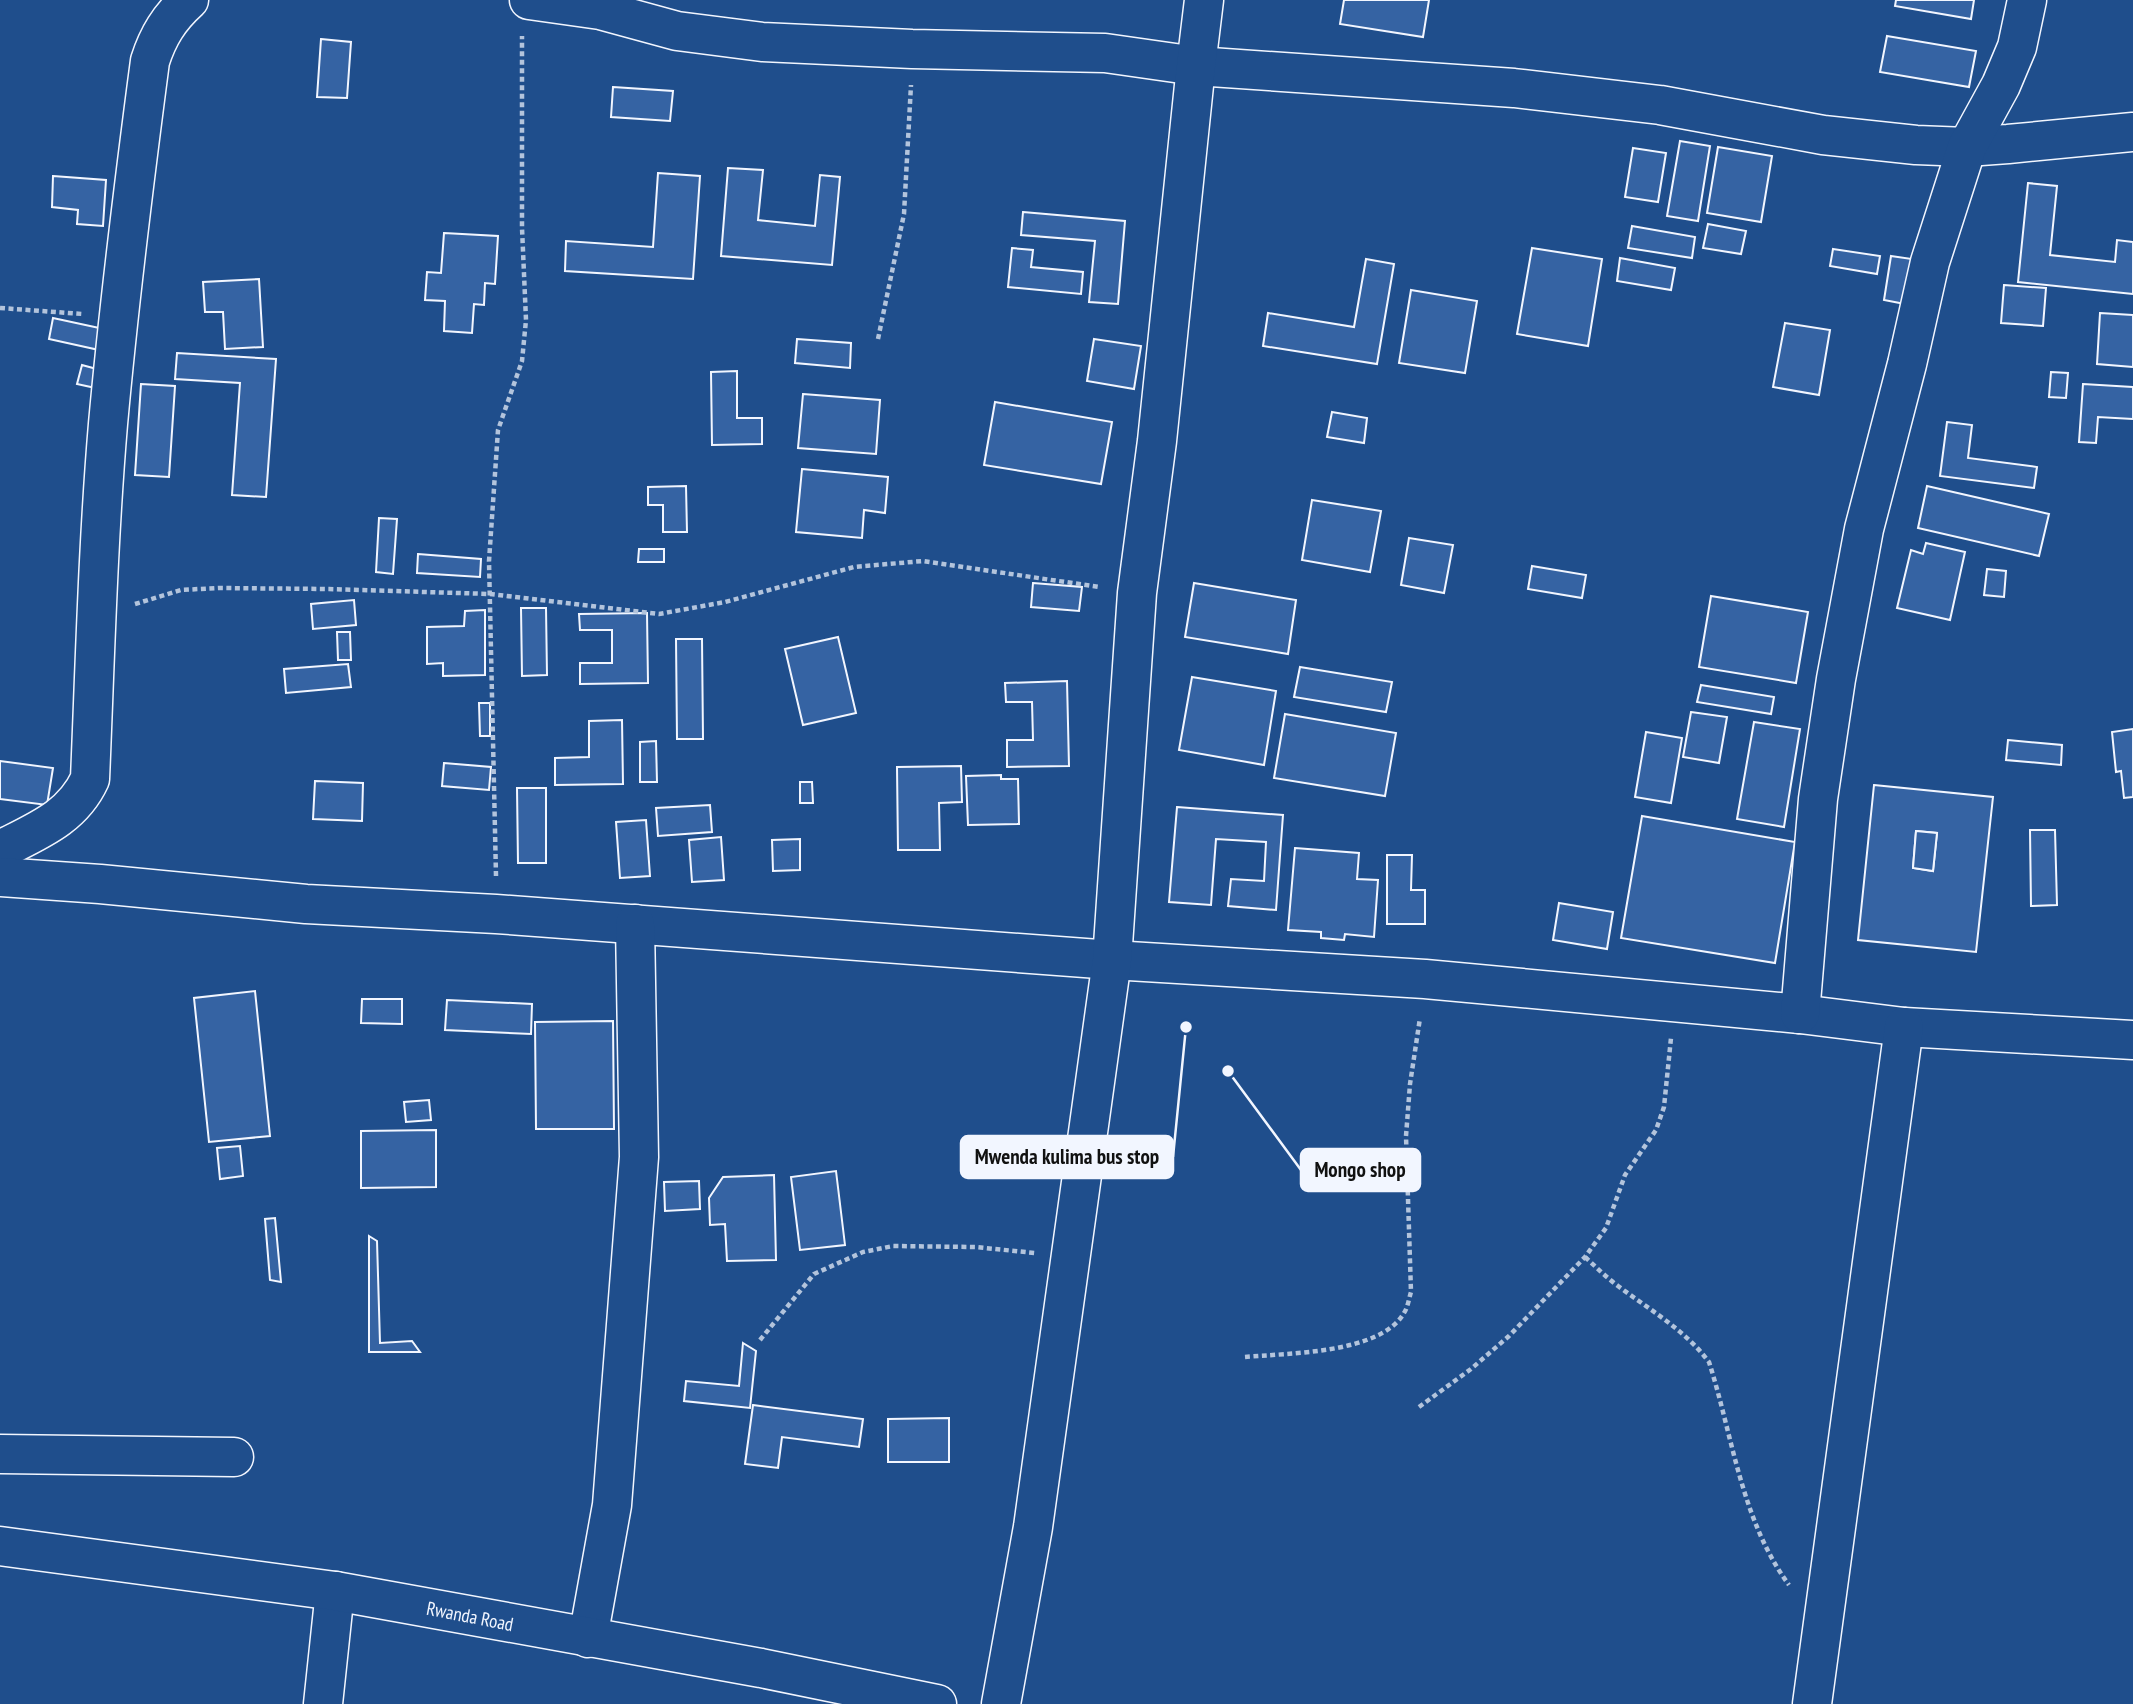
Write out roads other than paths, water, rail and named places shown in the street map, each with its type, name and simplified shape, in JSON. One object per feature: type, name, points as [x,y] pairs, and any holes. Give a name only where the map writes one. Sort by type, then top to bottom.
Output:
[{"type":"main road","points":[[0,850],[59,818],[75,804],[90,779],[107,436],[124,265],[150,61],[156,40],[173,15],[188,0]]},
{"type":"main road","points":[[1001,1704],[1033,1527],[1112,960],[1138,593],[1204,0]]},
{"type":"main road","points":[[1800,1014],[1818,799],[1836,679],[1864,529],[1930,262],[1968,146],[2001,85],[2017,47],[2026,0]]},
{"type":"main road","points":[[525,13],[600,10],[677,31],[775,43],[1105,53],[1195,66],[1514,88],[1660,105],[1823,135],[1916,145],[1968,146],[2066,140],[2133,132]]},
{"type":"main road","points":[[0,877],[306,904],[496,914],[1112,960],[1425,979],[1800,1014],[1904,1027],[2133,1040]]},
{"type":"main road","points":[[588,1639],[612,1505],[639,1157],[635,924]]},
{"type":"main road","points":[[1812,1704],[1904,1027]]},
{"type":"main road","points":[[0,1454],[234,1457]]},
{"type":"main road","name":"Rwanda Road","points":[[0,1546],[335,1591],[588,1639],[761,1668],[937,1704]]},
{"type":"main road","points":[[323,1704],[335,1591]]},
{"type":"place","name":"Mwenda kulima bus stop","points":[[1186,1027]]},
{"type":"place","name":"Mongo shop","points":[[1228,1071]]}]
